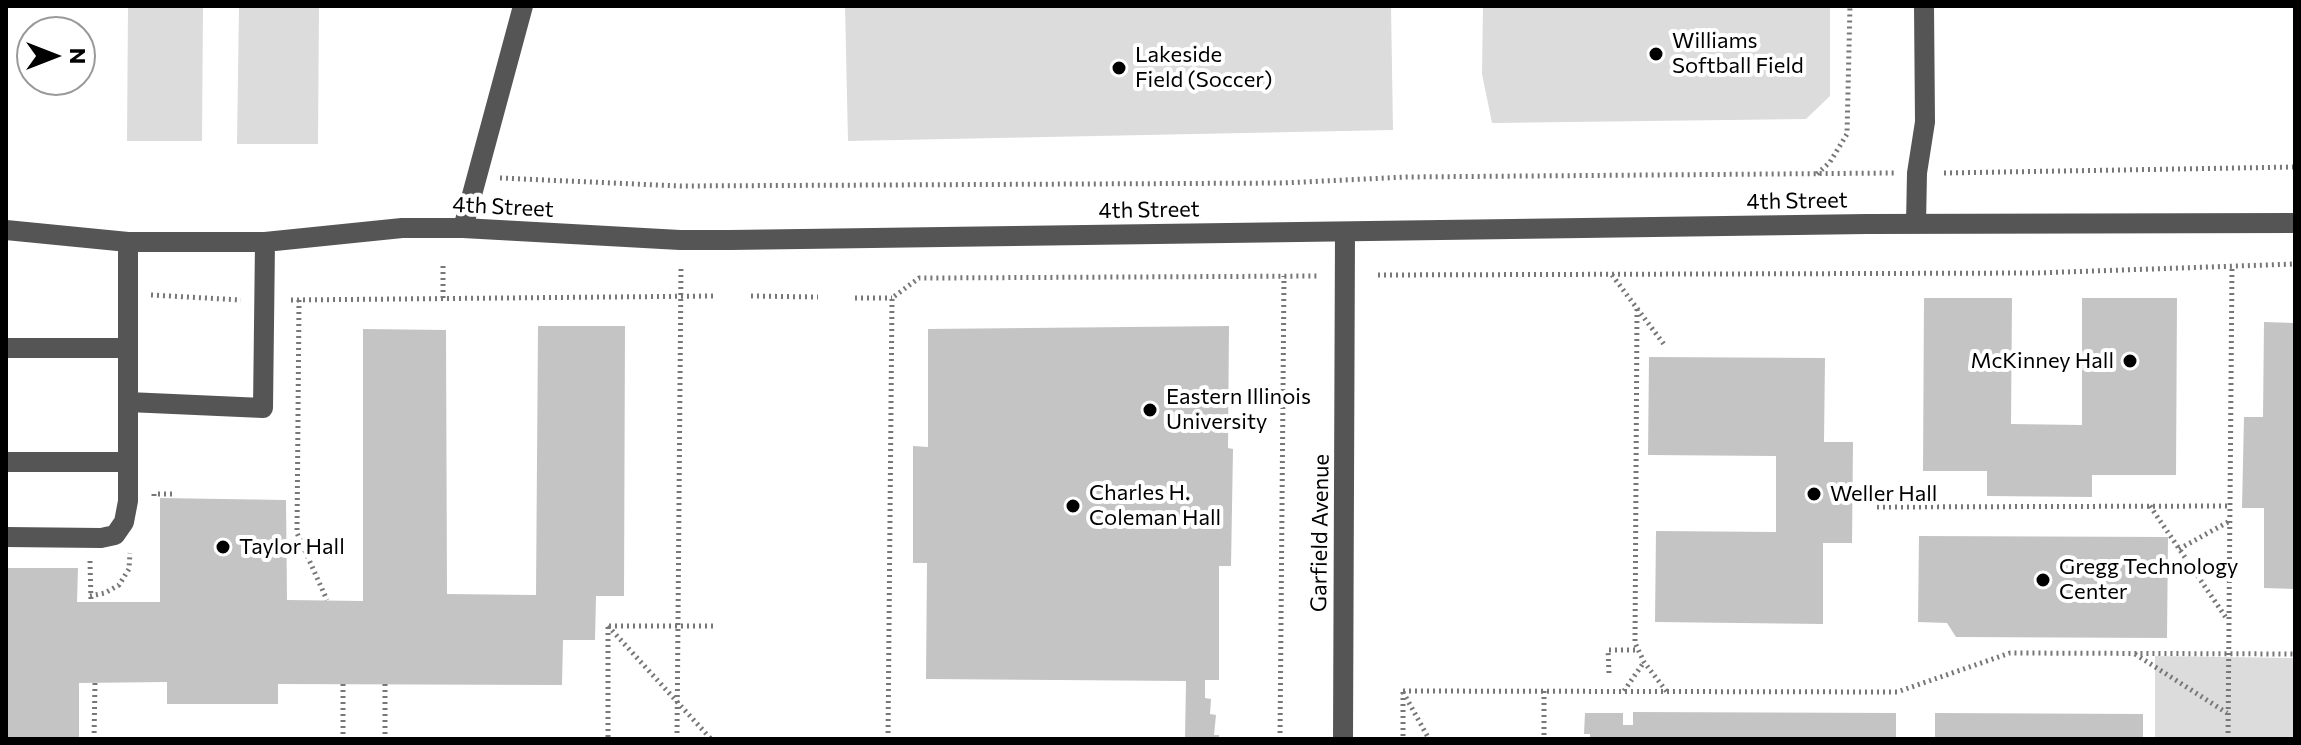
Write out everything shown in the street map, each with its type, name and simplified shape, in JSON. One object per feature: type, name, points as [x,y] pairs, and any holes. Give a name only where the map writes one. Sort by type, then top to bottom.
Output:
[{"type":"street","points":[[463,228],[523,6]]},
{"type":"street","points":[[1916,224],[1917,173],[1925,122],[1924,6]]},
{"type":"street","name":"4th Street","points":[[6,230],[128,242],[265,242],[402,228],[463,228],[680,240],[1916,224],[2295,223]]},
{"type":"street","name":"Garfield Avenue","points":[[1343,739],[1345,232]]},
{"type":"street","points":[[6,537],[101,538],[115,535],[124,522],[128,462],[128,242]]},
{"type":"street","points":[[128,402],[263,408],[265,242]]},
{"type":"street","points":[[6,348],[128,348]]},
{"type":"street","points":[[6,462],[128,462]]},
{"type":"path","points":[[1817,174],[1830,162],[1847,134],[1850,6]]},
{"type":"path","points":[[478,178],[696,186],[1283,183],[1406,177],[2295,167]]},
{"type":"path","points":[[1378,275],[2036,273],[2295,264]]},
{"type":"path","points":[[443,266],[443,299]]},
{"type":"path","points":[[2228,739],[2232,266]]},
{"type":"path","points":[[677,739],[681,267]]},
{"type":"path","points":[[1612,275],[1666,347]]},
{"type":"path","points":[[1280,739],[1284,276]]},
{"type":"path","points":[[855,298],[892,298],[919,278],[1322,276]]},
{"type":"path","points":[[140,294],[215,301],[714,296]]},
{"type":"path","points":[[751,296],[818,297]]},
{"type":"path","points":[[888,739],[892,298]]},
{"type":"path","points":[[299,300],[297,533],[327,600]]},
{"type":"path","points":[[1637,309],[1635,643],[1644,662],[1668,693]]},
{"type":"path","points":[[2150,506],[2228,620]]},
{"type":"path","points":[[1877,507],[2229,506]]},
{"type":"path","points":[[2179,549],[2229,521]]},
{"type":"path","points":[[90,560],[91,599],[119,585],[129,569],[129,548]]},
{"type":"path","points":[[608,626],[716,626]]},
{"type":"path","points":[[608,626],[711,739]]},
{"type":"path","points":[[608,626],[608,739]]},
{"type":"path","points":[[1609,673],[1608,650],[1638,650]]},
{"type":"path","points":[[1403,691],[1897,692],[2010,653],[2295,654]]},
{"type":"path","points":[[2134,653],[2228,714]]},
{"type":"path","points":[[1623,692],[1644,662]]},
{"type":"path","points":[[94,739],[95,683]]},
{"type":"path","points":[[343,684],[343,739]]},
{"type":"path","points":[[385,684],[385,739]]},
{"type":"path","points":[[1403,691],[1403,739]]},
{"type":"path","points":[[1403,691],[1429,739]]},
{"type":"path","points":[[1544,691],[1544,739]]},
{"type":"shaded area","points":[[128,6],[203,6],[202,141],[127,141]]},
{"type":"shaded area","points":[[239,6],[319,6],[318,144],[237,144]]},
{"type":"shaded area","name":"Lakeside Field (Soccer)","points":[[845,6],[1391,6],[1393,130],[848,141]]},
{"type":"shaded area","name":"Williams Softball Field","points":[[1483,6],[1830,6],[1830,96],[1806,119],[1492,123],[1482,74]]},
{"type":"shaded area","points":[[2155,656],[2295,658],[2295,739],[2155,739]]},
{"type":"building","name":"McKinney Hall","points":[[1924,298],[2012,298],[2011,424],[2082,425],[2082,298],[2177,298],[2176,475],[2092,475],[2092,497],[1987,496],[1987,471],[1923,471]]},
{"type":"building","points":[[2264,322],[2295,323],[2295,589],[2264,588],[2264,508],[2242,508],[2244,417],[2263,417]]},
{"type":"building","name":"Taylor Hall","points":[[538,326],[625,326],[624,596],[596,596],[595,640],[563,640],[562,685],[278,684],[278,704],[167,704],[167,682],[79,683],[79,739],[6,739],[6,568],[78,568],[77,602],[160,602],[160,498],[286,500],[287,600],[363,601],[363,329],[446,330],[447,594],[536,595]]},
{"type":"building","name":"Charles H. Coleman Hall","points":[[1229,326],[1228,448],[1233,449],[1231,566],[1219,566],[1219,680],[1205,680],[1205,698],[1211,699],[1210,714],[1216,715],[1214,735],[1219,735],[1219,739],[1185,739],[1186,681],[926,679],[927,563],[913,563],[913,446],[928,447],[928,329]]},
{"type":"building","name":"Weller Hall","points":[[1649,357],[1825,358],[1824,442],[1853,442],[1852,543],[1823,543],[1823,624],[1655,622],[1656,531],[1776,532],[1776,456],[1648,455]]},
{"type":"building","name":"Gregg Technology Center","points":[[1919,536],[2168,537],[2167,638],[1956,637],[1947,623],[1918,622]]},
{"type":"building","points":[[1633,712],[1896,713],[1896,739],[1590,739],[1590,734],[1584,734],[1585,713],[1623,713],[1623,725],[1633,725]]},
{"type":"building","points":[[1935,713],[2143,714],[2143,739],[1935,739]]},
{"type":"place","name":"Williams Softball Field","points":[[1656,54]]},
{"type":"place","name":"Lakeside Field (Soccer)","points":[[1119,68]]},
{"type":"place","name":"McKinney Hall","points":[[2130,361]]},
{"type":"place","name":"Eastern Illinois University","points":[[1150,410]]},
{"type":"place","name":"Weller Hall","points":[[1814,494]]},
{"type":"place","name":"Charles H. Coleman Hall","points":[[1073,506]]},
{"type":"place","name":"Taylor Hall","points":[[223,547]]},
{"type":"place","name":"Gregg Technology Center","points":[[2043,580]]}]
